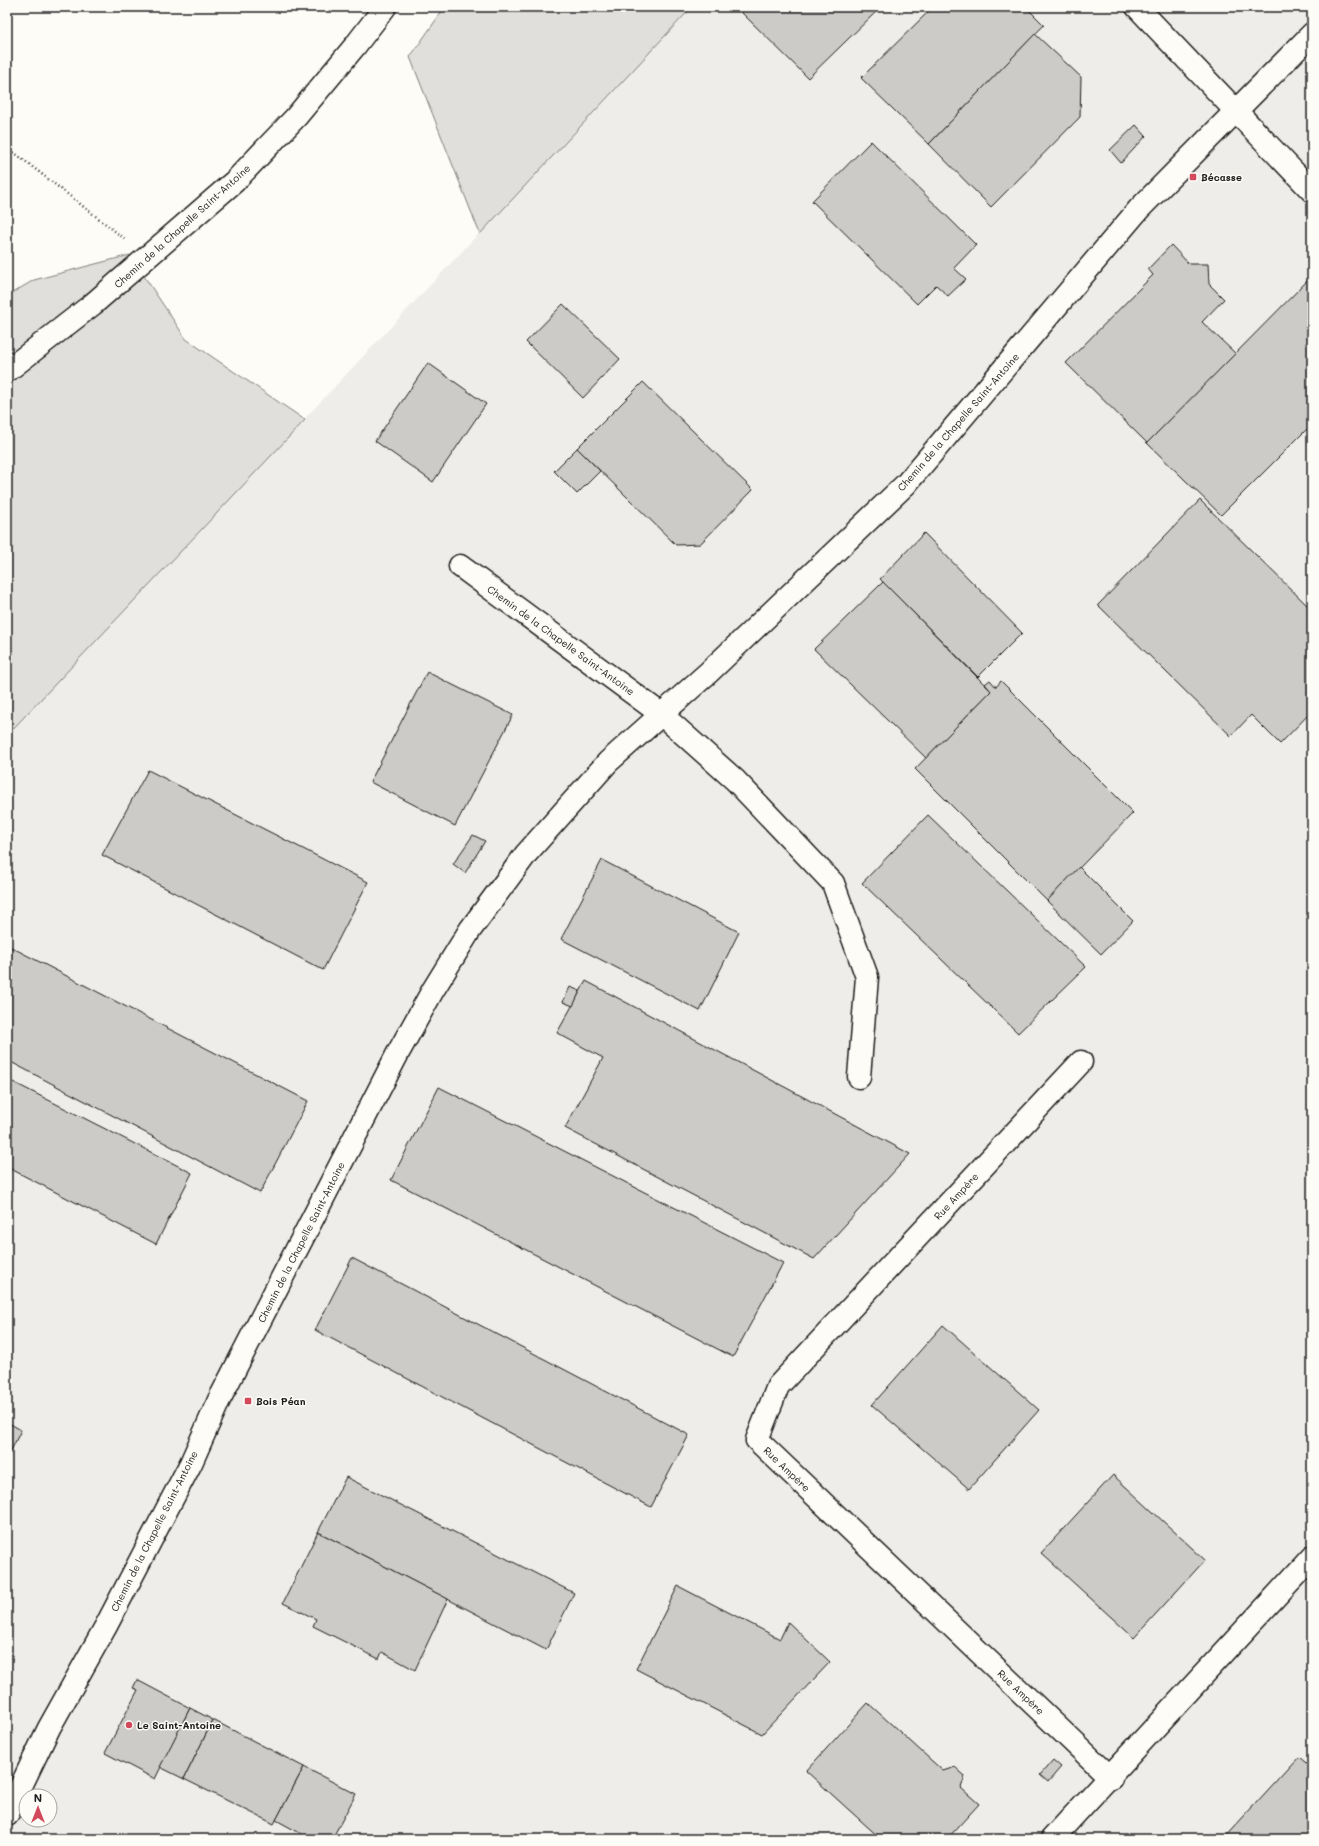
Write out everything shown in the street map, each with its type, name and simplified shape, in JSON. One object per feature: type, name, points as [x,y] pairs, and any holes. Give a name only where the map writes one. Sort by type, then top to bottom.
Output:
[{"type":"street","name":"Chemin de la Chapelle Saint-Antoine","points":[[7,371],[93,304],[235,181],[296,117],[355,46],[385,7]]},
{"type":"street","points":[[1138,7],[1312,191]]},
{"type":"street","name":"Chemin de la Chapelle Saint-Antoine","points":[[7,1816],[49,1728],[106,1626],[190,1462],[219,1400],[398,1053],[433,990],[470,930],[526,854],[608,762],[709,672],[906,484],[1139,209],[1235,110],[1312,34]]},
{"type":"street","name":"Chemin de la Chapelle Saint-Antoine","points":[[460,566],[661,714],[736,780],[833,883],[867,977],[859,1077]]},
{"type":"street","name":"Rue Ampère","points":[[1081,1062],[778,1386],[757,1440],[1111,1778]]},
{"type":"street","points":[[1052,1839],[1111,1778],[1312,1557]]},
{"type":"path","points":[[7,147],[149,257]]},
{"type":"shaded area","points":[[445,7],[692,7],[480,234],[410,57]]},
{"type":"shaded area","points":[[692,7],[1312,7],[1312,1839],[7,1839],[7,735]]},
{"type":"shaded area","points":[[130,255],[186,339],[305,420],[7,735],[7,296],[34,280]]},
{"type":"building","points":[[736,7],[881,7],[808,78]]},
{"type":"building","points":[[933,7],[1026,7],[1044,25],[929,144],[861,78]]},
{"type":"building","points":[[1035,34],[1081,77],[1080,117],[991,207],[929,144]]},
{"type":"building","points":[[1136,125],[1146,136],[1121,163],[1110,150]]},
{"type":"building","points":[[871,141],[976,245],[954,268],[966,279],[948,296],[936,285],[917,304],[812,201]]},
{"type":"building","points":[[1171,245],[1189,264],[1208,264],[1209,284],[1224,299],[1202,322],[1236,354],[1147,443],[1066,363],[1153,275],[1148,269]]},
{"type":"building","points":[[1312,276],[1312,424],[1221,515],[1147,443]]},
{"type":"building","points":[[563,304],[620,359],[583,398],[526,342]]},
{"type":"building","points":[[428,363],[486,404],[433,482],[375,441]]},
{"type":"building","points":[[643,382],[753,490],[700,544],[676,545],[577,448]]},
{"type":"building","points":[[577,448],[600,471],[577,494],[554,471]]},
{"type":"building","points":[[1200,500],[1312,610],[1312,711],[1280,744],[1251,715],[1231,736],[1098,605]]},
{"type":"building","points":[[924,533],[1022,633],[978,677],[880,579]]},
{"type":"building","points":[[883,582],[991,691],[926,758],[814,649]]},
{"type":"building","points":[[427,672],[513,715],[455,826],[370,782]]},
{"type":"building","points":[[990,680],[996,687],[1001,681],[1133,813],[1047,901],[915,769],[991,691],[985,684]]},
{"type":"building","points":[[148,770],[368,882],[323,970],[102,855]]},
{"type":"building","points":[[928,815],[1086,967],[1018,1033],[862,883]]},
{"type":"building","points":[[473,835],[485,841],[465,873],[453,864]]},
{"type":"building","points":[[602,860],[739,932],[700,1011],[561,939]]},
{"type":"building","points":[[1079,867],[1133,921],[1101,954],[1047,901]]},
{"type":"building","points":[[7,945],[308,1101],[260,1193],[7,1060]]},
{"type":"building","points":[[586,981],[910,1154],[814,1259],[565,1128],[603,1058],[557,1033]]},
{"type":"building","points":[[570,987],[580,991],[573,1006],[563,1002]]},
{"type":"building","points":[[7,1079],[192,1173],[156,1244],[7,1167]]},
{"type":"building","points":[[439,1087],[783,1263],[733,1357],[391,1180]]},
{"type":"building","points":[[352,1258],[689,1435],[651,1507],[315,1330]]},
{"type":"building","points":[[943,1325],[1039,1410],[969,1489],[872,1405]]},
{"type":"building","points":[[7,1422],[21,1430],[7,1459]]},
{"type":"building","points":[[1113,1475],[1205,1560],[1134,1638],[1041,1553]]},
{"type":"building","points":[[346,1477],[574,1593],[546,1650],[318,1532]]},
{"type":"building","points":[[318,1532],[448,1599],[415,1670],[382,1652],[379,1659],[313,1626],[316,1619],[283,1603]]},
{"type":"building","points":[[678,1586],[780,1639],[788,1622],[830,1662],[762,1734],[636,1669]]},
{"type":"building","points":[[137,1680],[190,1708],[155,1779],[105,1753],[138,1690],[133,1688]]},
{"type":"building","points":[[868,1703],[943,1771],[955,1767],[965,1776],[961,1788],[979,1804],[947,1839],[881,1839],[806,1771]]},
{"type":"building","points":[[190,1708],[213,1720],[184,1779],[160,1767]]},
{"type":"building","points":[[213,1720],[304,1767],[274,1824],[184,1779]]},
{"type":"building","points":[[1299,1757],[1312,1768],[1312,1839],[1224,1839]]},
{"type":"building","points":[[1053,1760],[1061,1767],[1048,1782],[1040,1775]]},
{"type":"building","points":[[304,1767],[356,1794],[332,1839],[311,1839],[276,1820]]},
{"type":"place","name":"Bécasse","points":[[1193,177]]},
{"type":"place","name":"Bois Péan","points":[[248,1401]]},
{"type":"place","name":"Le Saint-Antoine","points":[[129,1725]]}]
